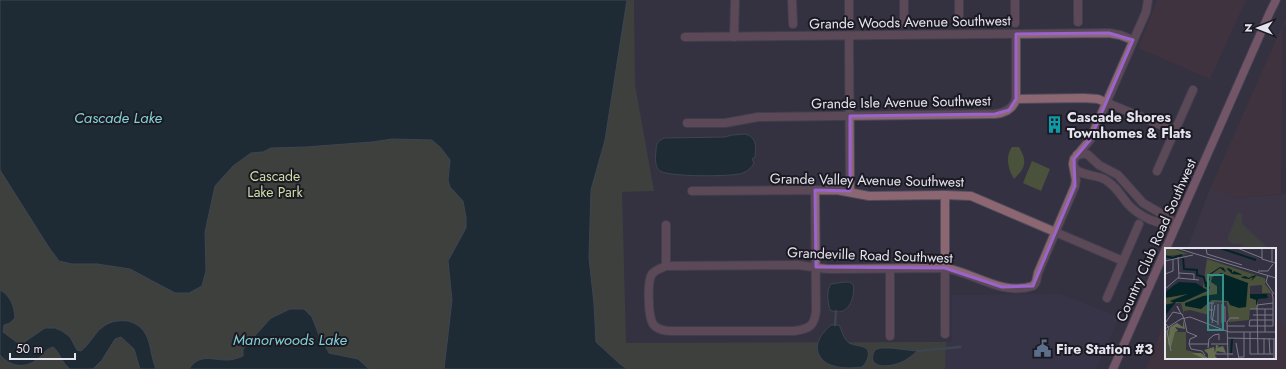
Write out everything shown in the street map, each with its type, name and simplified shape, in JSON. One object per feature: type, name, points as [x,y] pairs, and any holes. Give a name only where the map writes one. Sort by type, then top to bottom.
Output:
[{"type":"main road","points":[[1270,12],[1272,0]]},
{"type":"main road","points":[[1270,12],[1276,0]]},
{"type":"main road","name":"Country Club Road Southwest","points":[[1166,248],[1270,12]]},
{"type":"main road","name":"Country Club Road Southwest","points":[[1113,369],[1165,249]]},
{"type":"street","points":[[734,37],[735,0]]},
{"type":"street","points":[[792,0],[793,24]]},
{"type":"street","points":[[849,0],[849,24]]},
{"type":"street","points":[[904,0],[904,24]]},
{"type":"street","points":[[960,0],[960,22]]},
{"type":"street","points":[[1015,0],[1015,23]]},
{"type":"street","points":[[1078,0],[1078,22]]},
{"type":"street","name":"Grandeville Road Southwest","points":[[1075,186],[1076,180],[1073,162],[1090,140],[1146,12],[1148,0]]},
{"type":"street","name":"Grande Woods Avenue Southwest","points":[[685,37],[1109,33],[1133,40]]},
{"type":"street","points":[[1016,34],[1016,99],[1098,99],[1106,101],[1175,131]]},
{"type":"street","points":[[849,36],[850,192]]},
{"type":"street","points":[[1157,171],[1193,90]]},
{"type":"street","name":"Grande Isle Avenue Southwest","points":[[687,123],[729,123],[758,117],[995,114],[1004,113],[1009,110],[1014,105],[1016,99]]},
{"type":"street","name":"Grandeville Road Southwest","points":[[666,266],[798,265],[831,269],[945,268],[1002,287],[1021,288],[1033,286],[1035,285],[1038,272],[1075,186],[1084,173],[1090,170],[1092,166],[1090,140]]},
{"type":"street","points":[[1077,155],[1085,154],[1099,165],[1118,175],[1143,204],[1163,214],[1176,224]]},
{"type":"street","points":[[1073,166],[1077,171],[1104,179],[1114,186],[1131,207],[1145,216],[1164,224],[1176,224]]},
{"type":"street","points":[[1122,196],[1130,189]]},
{"type":"street","points":[[666,225],[666,266],[656,270],[650,278],[649,314],[650,319],[660,330],[794,330],[808,327],[814,321],[816,316],[815,190]]},
{"type":"street","name":"Grande Valley Avenue Southwest","points":[[692,191],[837,190],[869,196],[945,194],[974,197],[1123,261]]},
{"type":"street","points":[[945,194],[945,334]]},
{"type":"street","points":[[1107,298],[1139,224]]},
{"type":"street","points":[[890,269],[890,336]]},
{"type":"highlighted area","points":[[1109,33],[1133,40],[1090,140],[1074,159],[1075,186],[1033,286],[1002,287],[945,268],[816,267],[815,190],[850,191],[850,116],[995,114],[1009,110],[1016,99],[1016,34]]},
{"type":"shaded area","points":[[1157,0],[1246,0],[1210,79],[1138,48]]},
{"type":"shaded area","points":[[1286,17],[1286,25],[1283,25],[1281,194],[1237,198],[1210,189]]},
{"type":"shaded area","points":[[1210,189],[1237,198],[1286,194],[1286,325],[1276,323],[1276,248],[1187,248]]},
{"type":"shaded area","points":[[1060,294],[1119,317],[1096,369],[945,369],[946,342],[952,342],[952,295]]},
{"type":"shaded area","points":[[1165,321],[1165,359],[1276,359],[1276,323],[1286,325],[1286,369],[1146,369]]},
{"type":"green space","name":"Cascade Lake","points":[[0,0],[634,0],[635,85],[654,191],[622,192],[626,343],[946,342],[945,369],[0,369]]},
{"type":"green space","points":[[1012,147],[1019,147],[1024,157],[1023,168],[1014,179],[1008,163]]},
{"type":"green space","points":[[1032,161],[1050,169],[1041,191],[1023,183]]},
{"type":"green space","points":[[1238,212],[1242,214],[1242,224],[1268,248],[1244,248],[1242,244],[1233,244],[1227,240]]},
{"type":"water","name":"Cascade Lake","points":[[0,0],[627,0],[605,140],[591,190],[589,258],[594,303],[596,342],[627,369],[444,369],[452,300],[448,261],[466,228],[466,217],[463,201],[450,187],[448,180],[450,160],[441,148],[432,140],[392,139],[306,147],[271,148],[263,152],[251,153],[233,166],[215,186],[205,232],[206,271],[202,286],[189,293],[175,293],[130,269],[97,264],[72,264],[59,261],[0,170]]},
{"type":"water","points":[[745,134],[752,137],[756,150],[755,157],[752,159],[754,163],[743,173],[701,176],[666,173],[658,170],[657,168],[656,146],[659,141],[665,138],[725,137]]},
{"type":"water","points":[[844,282],[853,284],[854,290],[852,301],[846,309],[836,312],[830,310],[828,297],[829,287],[831,284]]},
{"type":"water","points":[[0,290],[9,298],[14,309],[15,318],[10,323],[4,325],[3,332],[18,343],[23,343],[45,328],[55,328],[70,337],[77,350],[81,351],[104,326],[116,321],[128,321],[136,324],[146,334],[156,369],[140,369],[134,349],[121,337],[115,339],[102,360],[93,369],[70,369],[53,347],[30,364],[15,365],[9,362],[0,355]]},
{"type":"water","name":"Manorwoods Lake","points":[[290,309],[304,309],[312,317],[319,335],[329,353],[358,359],[369,369],[189,369],[197,361],[206,358],[229,360],[243,356],[243,349],[271,318]]},
{"type":"water","points":[[831,325],[839,325],[848,342],[862,346],[867,350],[868,358],[862,367],[836,367],[825,362],[821,358],[817,346],[820,338]]},
{"type":"water","points":[[880,348],[917,351],[902,362],[885,366],[876,364],[873,361],[875,350]]},
{"type":"waterway","points":[[835,325],[836,311]]},
{"type":"waterway","points":[[917,351],[960,347]]},
{"type":"place","name":"Cascade Shores Townhomes & Flats","points":[[1054,125]]},
{"type":"place","name":"Fire Station #3","points":[[1043,349]]},
{"type":"park label","name":"Cascade Lake Park","points":[[275,184]]}]
